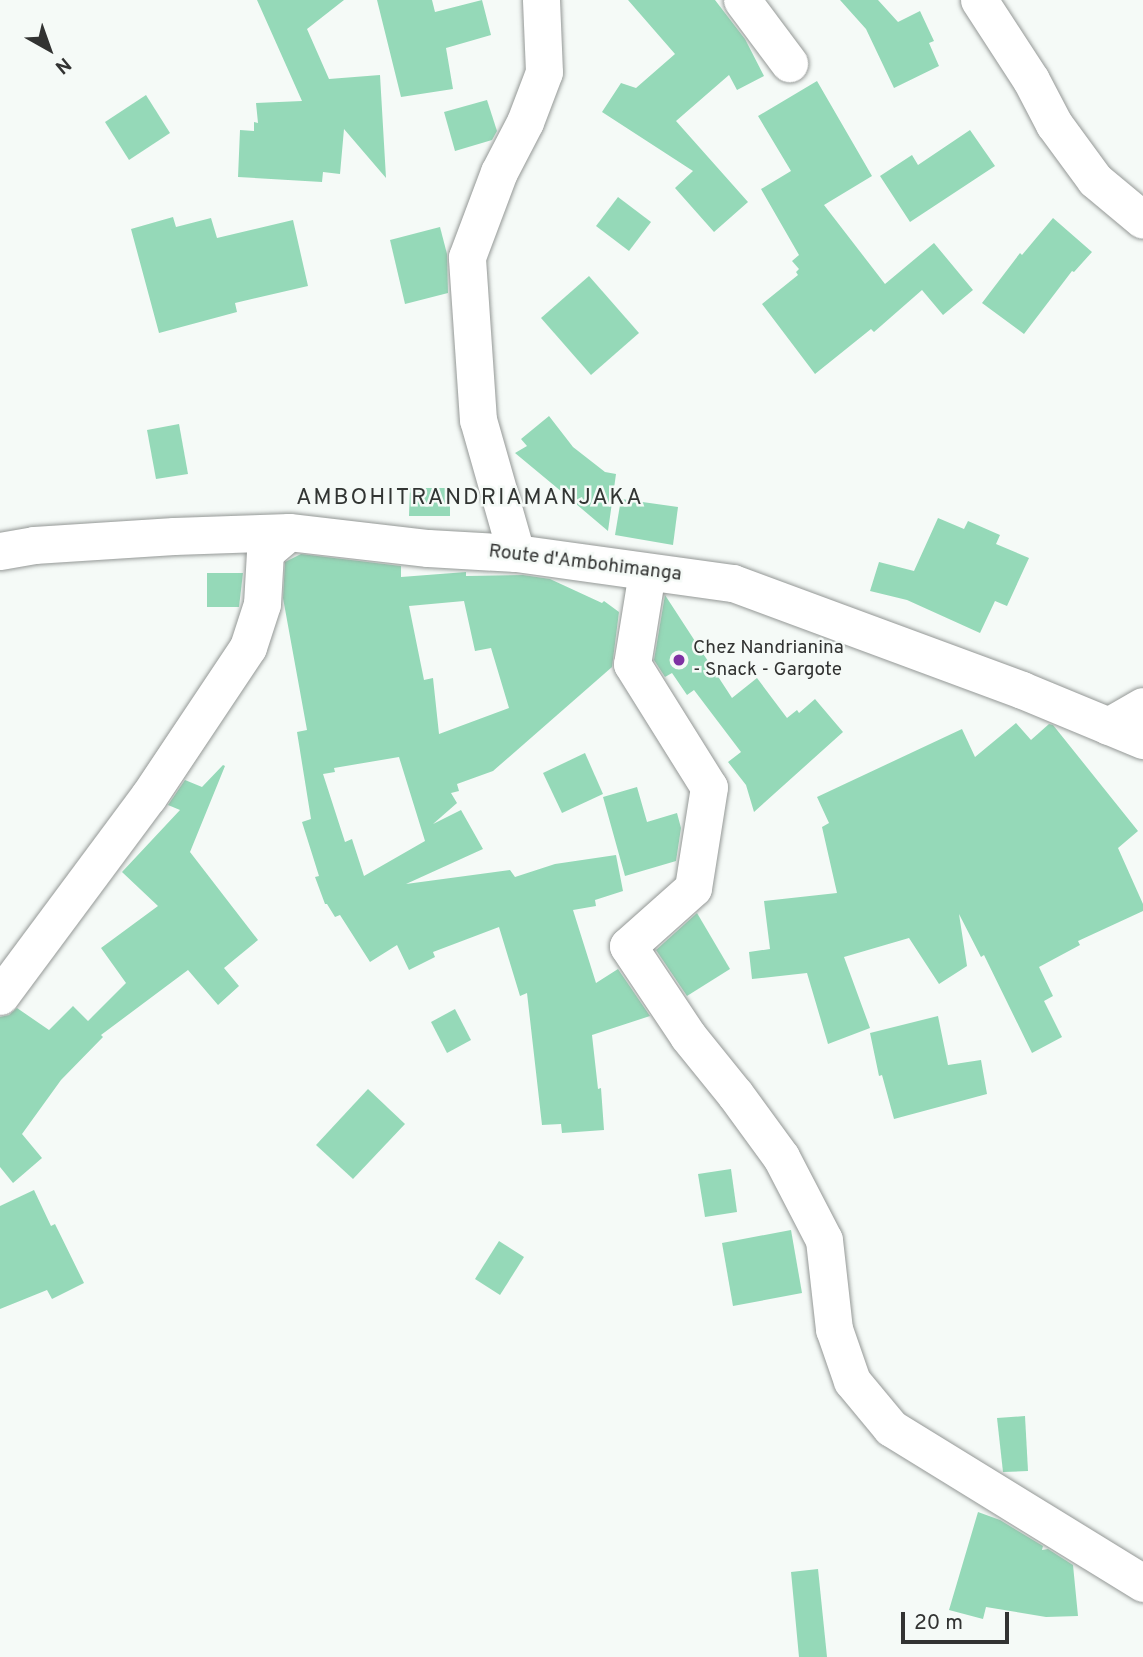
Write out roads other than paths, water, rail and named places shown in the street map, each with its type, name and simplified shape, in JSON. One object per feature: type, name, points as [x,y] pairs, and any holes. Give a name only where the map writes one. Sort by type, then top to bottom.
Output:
[{"type":"street","points":[[516,553],[478,420],[467,257],[499,172],[525,122],[544,72],[541,0]]},
{"type":"street","points":[[742,0],[789,62]]},
{"type":"street","points":[[979,0],[1031,80],[1054,124],[1095,180],[1143,220]]},
{"type":"street","points":[[0,996],[148,797],[248,647],[262,604],[265,552],[289,532]]},
{"type":"street","name":"Route d'Ambohimanga","points":[[0,551],[34,545],[289,532],[428,548],[516,553],[733,583],[1022,690],[1143,740]]},
{"type":"street","points":[[650,573],[646,578],[632,664],[709,787],[693,888],[628,946],[688,1036],[781,1157],[824,1240],[834,1329],[852,1381],[891,1428],[1143,1583]]},
{"type":"street","points":[[1108,726],[1143,706]]},
{"type":"place","name":"Chez Nandrianina - Snack - Gargote","points":[[679,660]]},
{"type":"district","name":"AMBOHITRANDRIAMANJAKA","points":[[470,499]]}]
